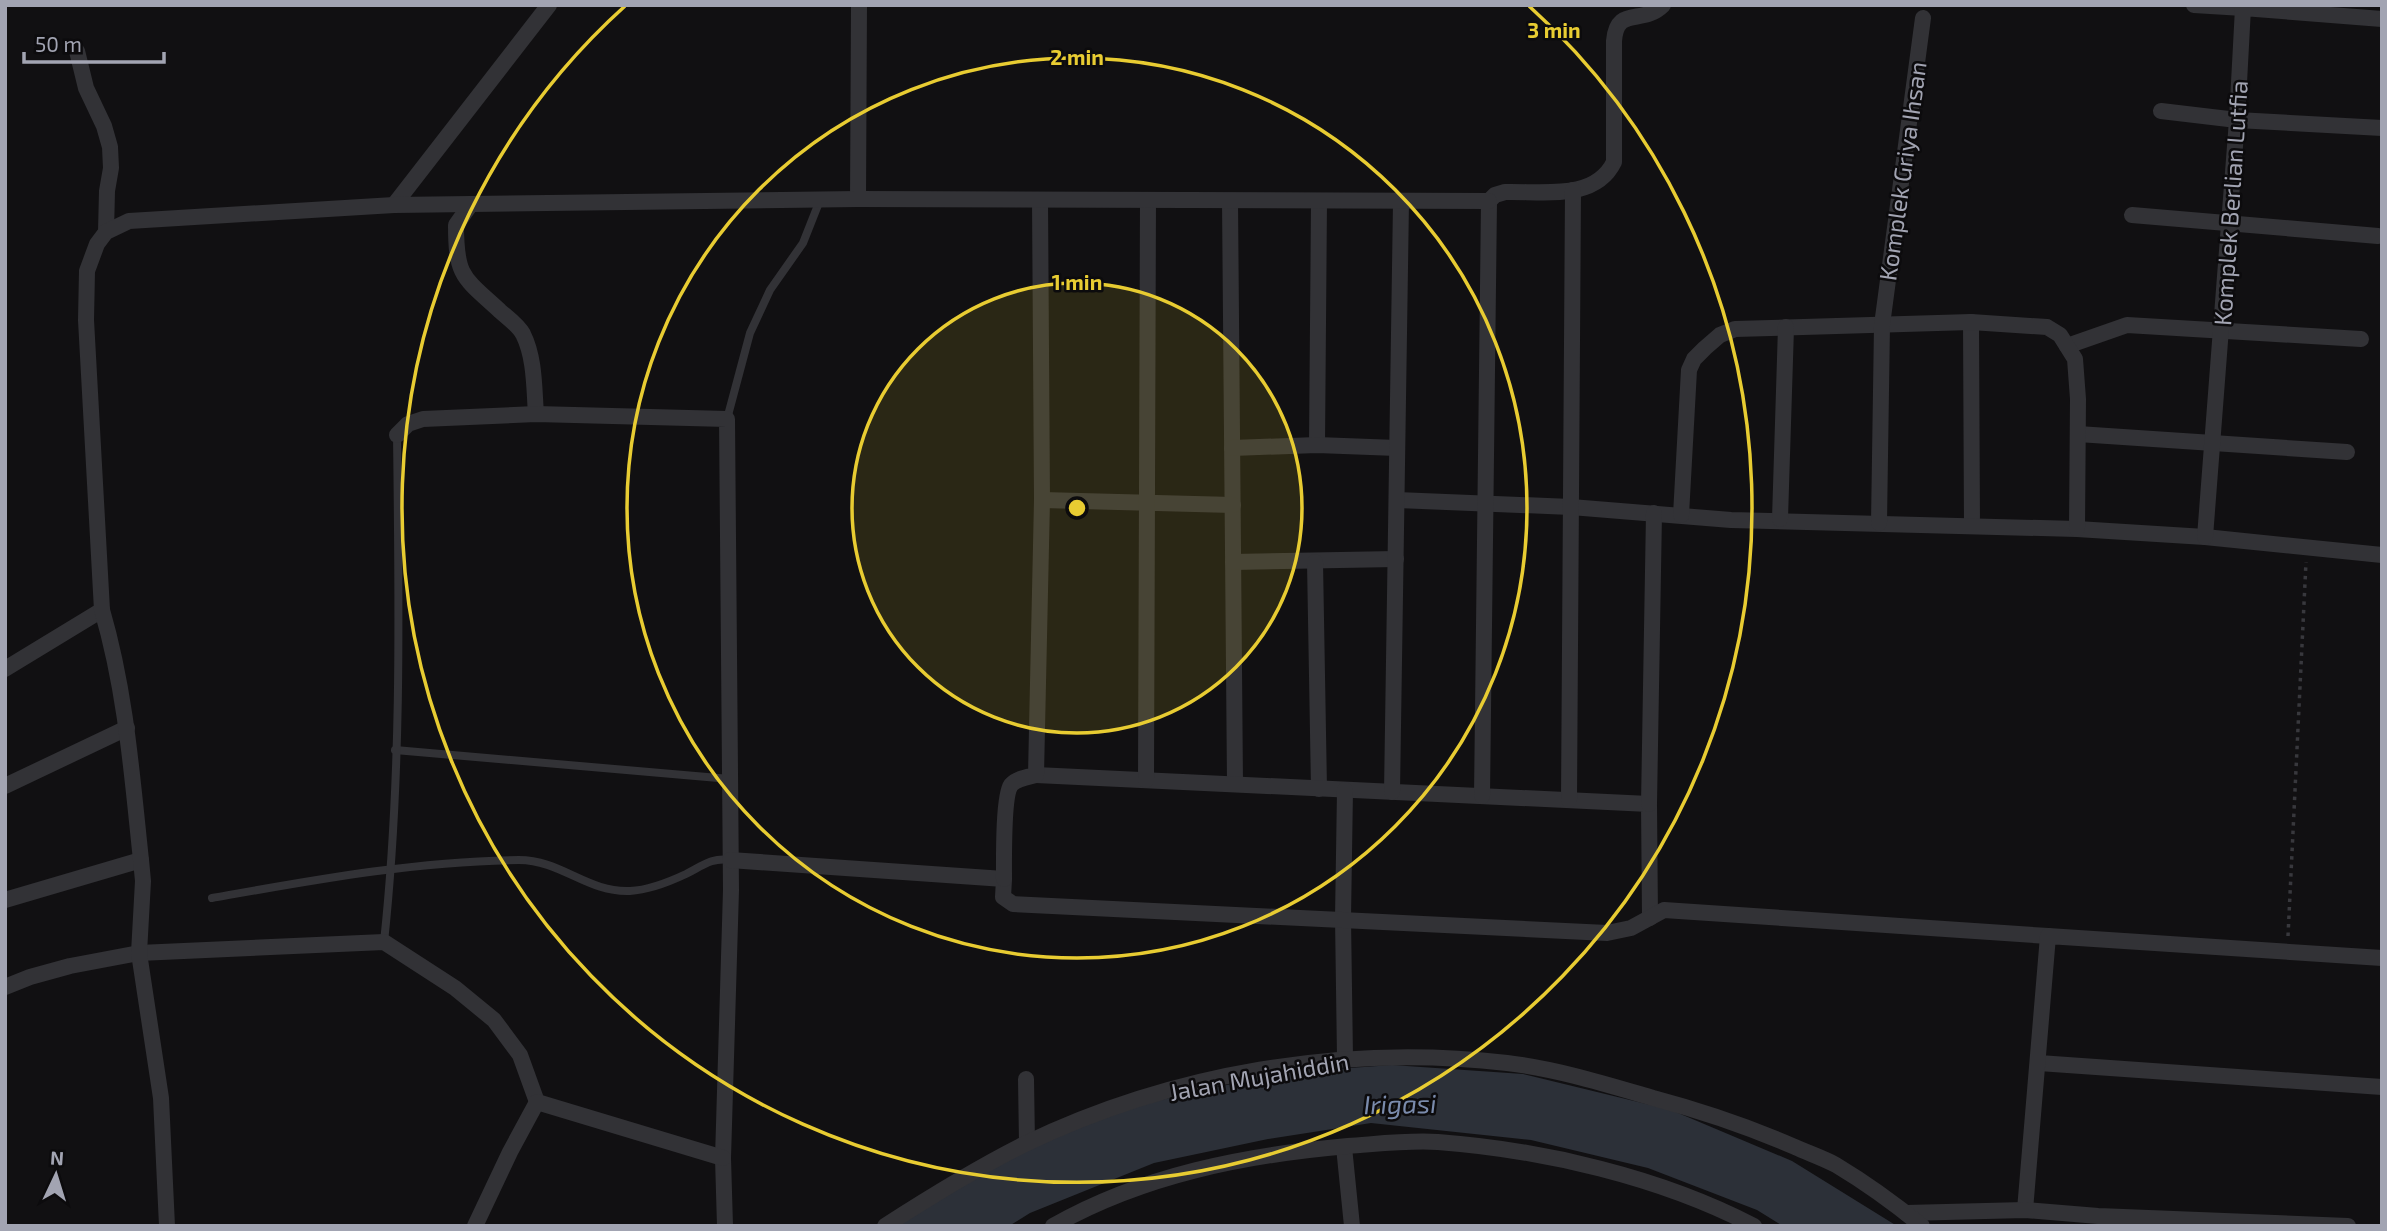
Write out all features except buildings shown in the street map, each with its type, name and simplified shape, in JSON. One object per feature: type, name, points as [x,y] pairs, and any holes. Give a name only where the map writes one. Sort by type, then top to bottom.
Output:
[{"type":"street","points":[[394,205],[549,5]]},
{"type":"street","points":[[858,200],[859,5]]},
{"type":"street","points":[[1482,796],[1489,201],[1495,195],[1505,192],[1573,190],[1595,185],[1604,178],[1614,162],[1616,26],[1620,20],[1650,15],[1662,5]]},
{"type":"street","points":[[2194,5],[2342,11],[2382,19]]},
{"type":"street","name":"Komplek Berlian Lutfia","points":[[2205,537],[2243,8]]},
{"type":"street","name":"Komplek Griya Ihsan","points":[[1879,523],[1882,325],[1923,18]]},
{"type":"street","points":[[77,51],[86,88],[104,126],[110,146],[106,232]]},
{"type":"street","points":[[2161,111],[2237,120],[2382,128]]},
{"type":"street","points":[[1569,800],[1573,190]]},
{"type":"street","points":[[167,1226],[160,1098],[139,953],[143,881],[141,860],[127,728],[114,653],[102,610],[86,320],[88,271],[97,244],[106,232],[130,222],[394,205],[820,200],[1489,201]]},
{"type":"street","points":[[1036,775],[1042,500],[1040,200]]},
{"type":"street","points":[[1146,780],[1148,200]]},
{"type":"street","points":[[1230,201],[1236,784]]},
{"type":"street","points":[[1317,445],[1319,202]]},
{"type":"street","points":[[1392,792],[1401,202]]},
{"type":"street","points":[[471,204],[456,225],[458,266],[464,276],[523,334],[531,360],[536,414]]},
{"type":"street","points":[[2132,215],[2378,236]]},
{"type":"street","points":[[1971,322],[1972,526]]},
{"type":"street","points":[[1681,515],[1689,370],[1694,359],[1720,335],[1735,329],[1971,322],[2047,327],[2060,335],[2075,359],[2078,434],[2077,529]]},
{"type":"street","points":[[2067,346],[2127,325],[2361,339]]},
{"type":"street","points":[[1780,519],[1786,327]]},
{"type":"street","points":[[397,435],[408,424],[423,419],[536,414],[727,419],[730,860],[723,1158],[726,1226]]},
{"type":"street","points":[[2078,434],[2347,452]]},
{"type":"street","points":[[1232,448],[1317,445],[1397,448]]},
{"type":"street","points":[[1042,500],[1233,505]]},
{"type":"street","points":[[1397,500],[1571,506],[1731,520],[1780,519],[2077,529],[2205,537],[2382,555]]},
{"type":"street","points":[[1650,918],[1649,804],[1654,513]]},
{"type":"street","points":[[1233,562],[1396,559]]},
{"type":"street","points":[[1315,562],[1319,789]]},
{"type":"street","points":[[5,669],[102,610]]},
{"type":"street","points":[[5,786],[127,728]]},
{"type":"street","points":[[1649,804],[1036,775],[1023,778],[1009,788],[1003,897],[1013,904],[1343,918],[1607,933],[1631,928],[1664,910],[2382,958]]},
{"type":"street","points":[[1345,790],[1345,1058]]},
{"type":"street","points":[[5,900],[141,860]]},
{"type":"street","points":[[730,860],[1004,879]]},
{"type":"street","points":[[2025,1210],[2048,936]]},
{"type":"street","points":[[5,987],[71,966],[139,953],[384,942],[455,988],[494,1020],[520,1055],[537,1102],[475,1226]]},
{"type":"street","name":"Jalan Mujahiddin","points":[[885,1226],[961,1179],[1027,1143],[1078,1121],[1177,1087],[1345,1058],[1451,1059],[1508,1063],[1585,1079],[1756,1130],[1834,1164],[1922,1226]]},
{"type":"street","points":[[2039,1063],[2382,1087]]},
{"type":"street","points":[[1026,1079],[1027,1143]]},
{"type":"street","points":[[537,1102],[723,1158]]},
{"type":"street","points":[[1053,1226],[1107,1199],[1201,1169],[1243,1159],[1311,1149],[1436,1142],[1584,1165],[1655,1184],[1728,1212],[1754,1226]]},
{"type":"street","points":[[1344,1147],[1352,1226]]},
{"type":"street","points":[[1906,1213],[2025,1210],[2098,1216],[2348,1226]]},
{"type":"lane","points":[[727,419],[750,332],[770,290],[803,243],[820,200]]},
{"type":"lane","points":[[384,942],[392,869],[396,750],[399,626],[397,435]]},
{"type":"lane","points":[[396,750],[730,779]]},
{"type":"lane","points":[[212,898],[375,870],[521,860],[551,864],[601,889],[633,891],[663,884],[710,860],[730,860]]},
{"type":"path","points":[[2287,951],[2307,546]]},
{"type":"water","name":"Irigasi","points":[[1392,1065],[1523,1074],[1671,1110],[1792,1161],[1897,1226],[1783,1226],[1757,1210],[1648,1168],[1531,1140],[1371,1123],[1268,1139],[1154,1163],[1030,1213],[1009,1226],[892,1226],[1020,1150],[1121,1109],[1280,1073]]}]
